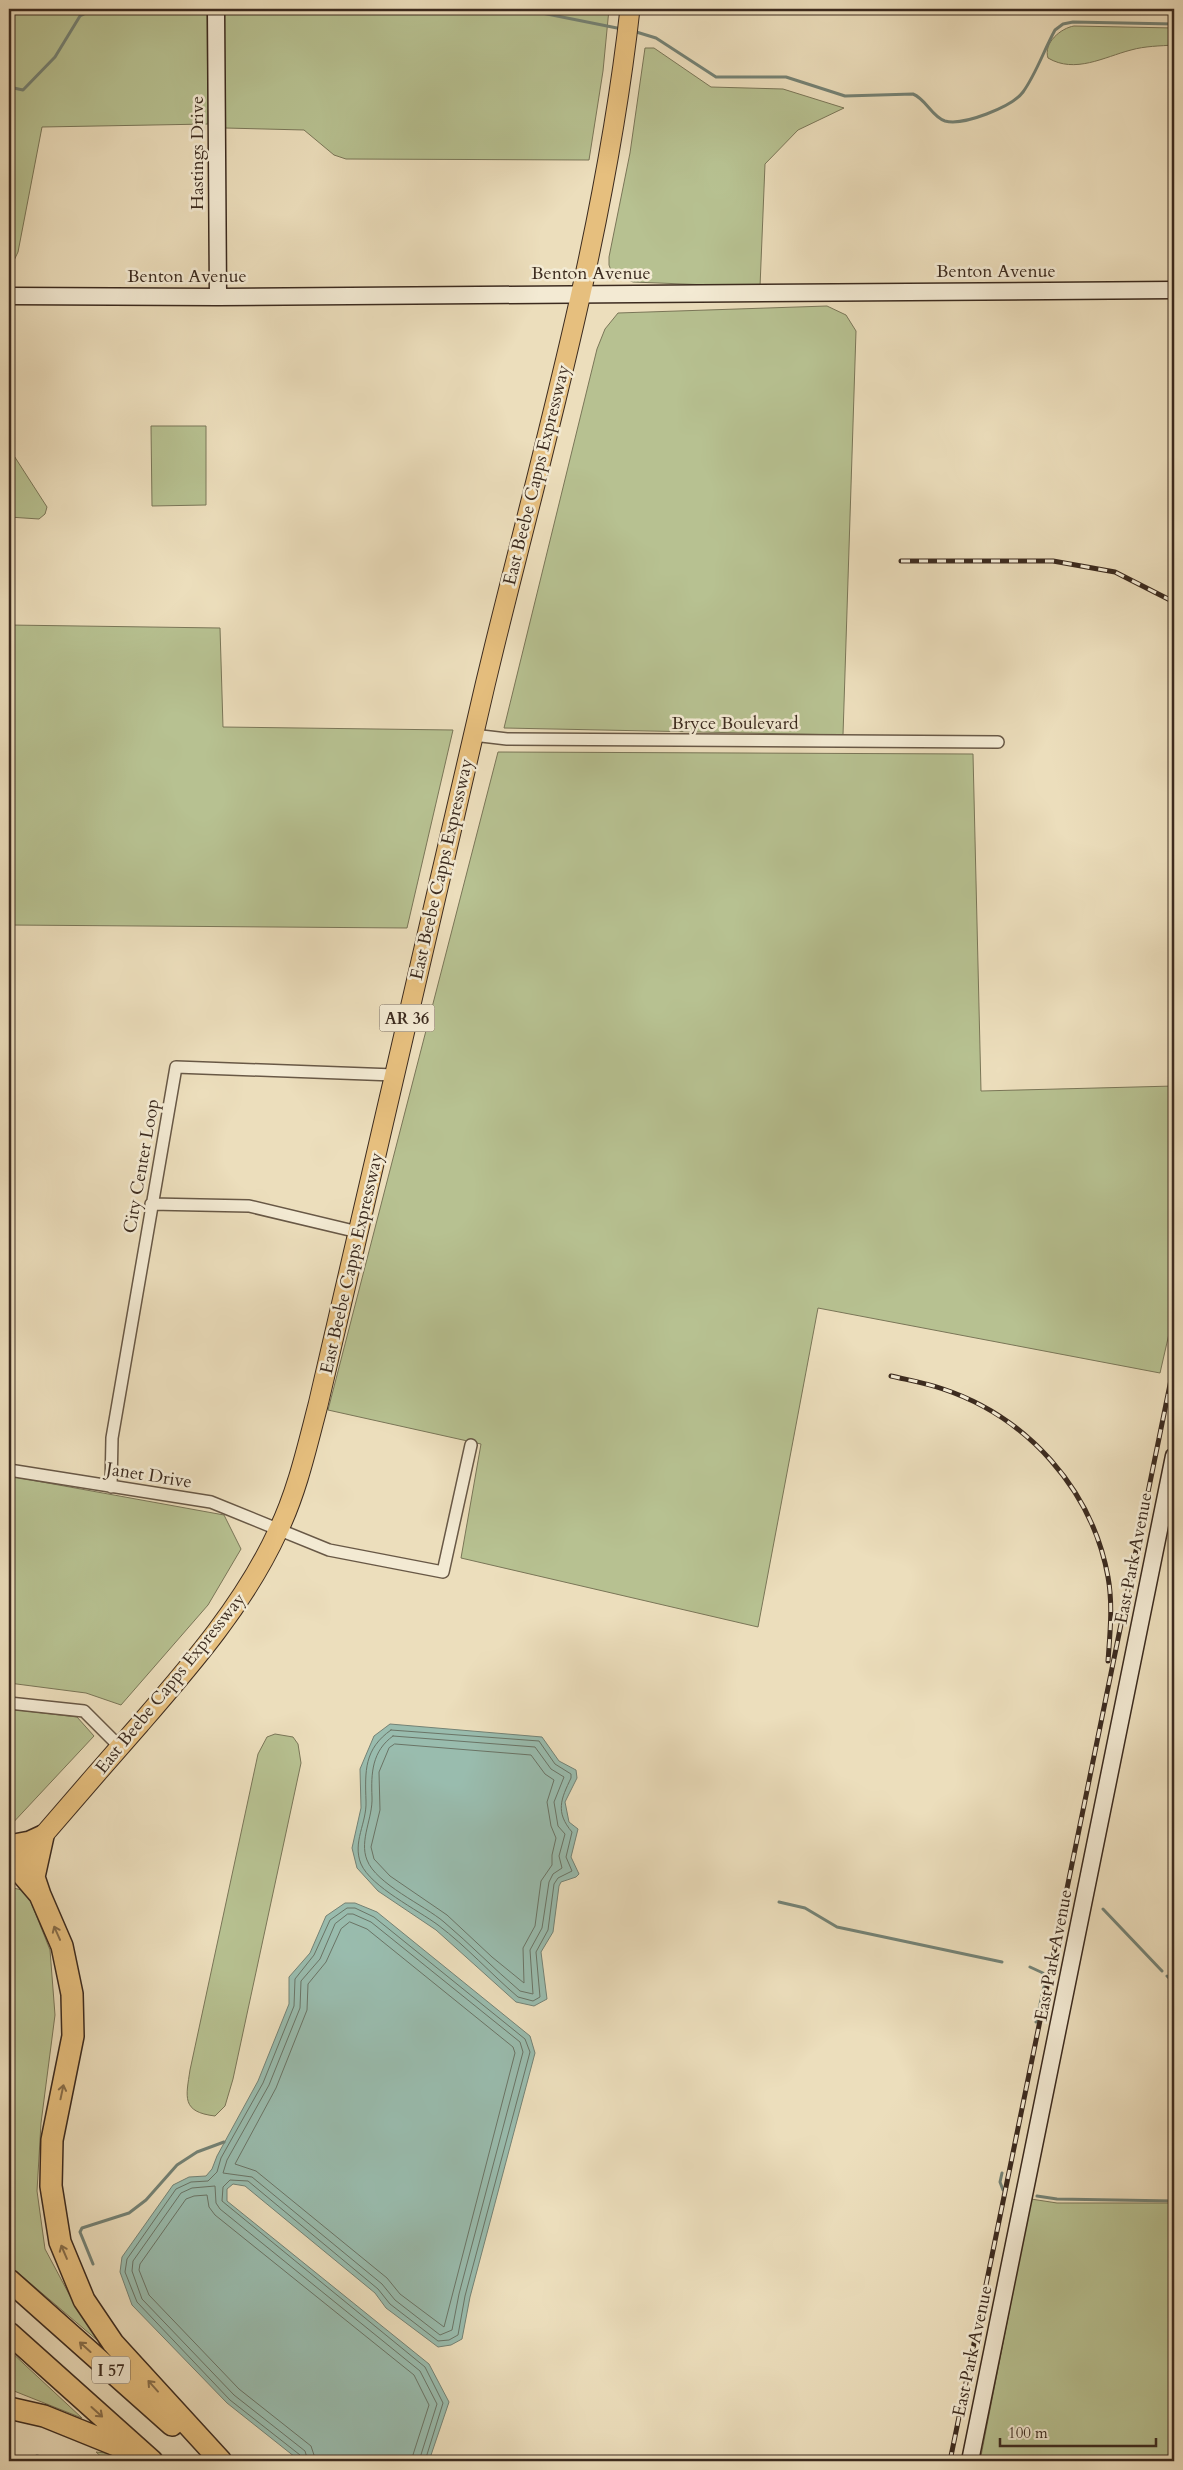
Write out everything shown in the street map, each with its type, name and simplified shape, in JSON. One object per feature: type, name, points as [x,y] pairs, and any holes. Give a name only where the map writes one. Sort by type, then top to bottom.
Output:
[{"type":"highway","points":[[9,1846],[30,1842],[43,1836]]},
{"type":"highway","points":[[43,1836],[34,1877],[62,1946],[72,1994],[73,2036],[52,2140],[51,2186],[60,2242],[84,2300],[113,2342],[221,2461]]},
{"type":"highway","points":[[11,1869],[40,1895]]},
{"type":"highway","name":"I 57","points":[[9,2280],[213,2461]]},
{"type":"highway","name":"I 57","points":[[9,2333],[150,2460]]},
{"type":"highway","points":[[9,2408],[44,2416],[150,2460]]},
{"type":"main road","name":"East Beebe Capps Expressway","points":[[11,1869],[43,1836],[120,1747],[231,1613],[263,1562],[279,1530],[302,1467],[473,735],[581,293],[606,178],[623,75],[630,9]]},
{"type":"street","name":"Hastings Drive","points":[[216,9],[218,297]]},
{"type":"street","name":"Benton Avenue","points":[[9,296],[218,297],[1174,290]]},
{"type":"street","name":"Bryce Boulevard","points":[[473,735],[507,739],[998,742]]},
{"type":"street","name":"City Center Loop","points":[[111,1487],[112,1438],[176,1067],[394,1075]]},
{"type":"street","points":[[151,1204],[250,1206],[358,1232]]},
{"type":"street","name":"Janet Drive","points":[[9,1470],[211,1502],[329,1550],[443,1572],[472,1445]]},
{"type":"street","name":"East Park Avenue","points":[[970,2461],[1174,1457]]},
{"type":"street","points":[[9,1703],[84,1711],[120,1747]]},
{"type":"green space","points":[[9,9],[207,9],[208,124],[42,127],[18,252],[9,271]]},
{"type":"green space","points":[[222,9],[609,9],[603,71],[589,160],[346,159],[334,155],[304,130],[225,128]]},
{"type":"green space","points":[[1069,27],[1174,28],[1174,45],[1136,49],[1090,63],[1058,63],[1048,58],[1048,47],[1054,37]]},
{"type":"green space","points":[[645,48],[654,48],[711,87],[783,89],[844,108],[798,130],[765,164],[760,287],[633,282],[612,273],[609,257],[630,153]]},
{"type":"green space","points":[[827,306],[846,315],[856,331],[843,735],[504,728],[597,349],[605,329],[618,313]]},
{"type":"green space","points":[[151,426],[206,426],[206,505],[152,506]]},
{"type":"green space","points":[[9,448],[47,507],[45,514],[39,519],[9,517]]},
{"type":"green space","points":[[9,625],[220,628],[223,727],[453,730],[407,928],[9,925]]},
{"type":"green space","points":[[498,752],[973,754],[981,1091],[1174,1086],[1174,1312],[1160,1373],[818,1308],[758,1627],[461,1558],[481,1444],[328,1410]]},
{"type":"green space","points":[[9,1476],[224,1515],[241,1549],[208,1605],[121,1705],[86,1693],[9,1683]]},
{"type":"green space","points":[[9,1709],[77,1717],[94,1736],[9,1827]]},
{"type":"green space","points":[[275,1734],[293,1737],[298,1744],[301,1763],[233,2079],[225,2106],[215,2116],[196,2111],[191,2107],[188,2102],[187,2088],[258,1754],[267,1737]]},
{"type":"green space","points":[[9,1887],[22,1890],[31,1902],[50,1950],[55,2015],[41,2123],[37,2191],[45,2249],[77,2309],[138,2375],[9,2265]]},
{"type":"green space","points":[[1031,2199],[1057,2203],[1174,2203],[1174,2461],[980,2461]]},
{"type":"green space","points":[[9,2350],[82,2418],[9,2389]]},
{"type":"green space","points":[[96,2452],[115,2454],[124,2461],[106,2461]]},
{"type":"water","points":[[390,1724],[542,1737],[559,1761],[576,1770],[577,1778],[565,1802],[569,1822],[578,1829],[571,1857],[579,1874],[576,1877],[561,1882],[559,1886],[553,1932],[541,1952],[547,1999],[534,2006],[516,2002],[436,1930],[378,1891],[357,1868],[352,1848],[361,1808],[360,1769],[374,1736]]},
{"type":"water","points":[[345,1903],[355,1903],[377,1912],[530,2036],[535,2053],[470,2297],[462,2339],[451,2345],[438,2347],[386,2308],[375,2293],[245,2186],[233,2184],[227,2189],[227,2201],[429,2364],[449,2402],[429,2461],[300,2461],[227,2403],[132,2305],[120,2272],[122,2257],[173,2185],[189,2177],[206,2176],[212,2169],[217,2156],[258,2081],[289,2004],[289,1977],[310,1953],[326,1916]]},
{"type":"waterway","points":[[9,87],[23,90],[55,57],[80,16],[94,9]]},
{"type":"waterway","points":[[522,9],[622,29]]},
{"type":"waterway","points":[[633,31],[656,38],[716,77],[786,77],[845,96],[913,94],[918,96],[940,119],[953,122],[987,114],[1009,104],[1017,98],[1032,78],[1055,30],[1063,24],[1073,22],[1174,24]]},
{"type":"waterway","points":[[779,1902],[805,1908],[837,1927],[1002,1962]]},
{"type":"waterway","points":[[1103,1909],[1162,1971]]},
{"type":"waterway","points":[[1030,1967],[1043,1973],[1045,1982],[1036,2022]]},
{"type":"waterway","points":[[1167,1976],[1174,1983]]},
{"type":"waterway","points":[[93,2264],[80,2232],[82,2228],[129,2213],[146,2200],[177,2165],[197,2152],[224,2142]]},
{"type":"waterway","points":[[1002,2173],[1000,2182],[1003,2190]]},
{"type":"waterway","points":[[1037,2196],[1057,2199],[1174,2201]]},
{"type":"waterway","points":[[24,2461],[37,2456],[59,2461]]},
{"type":"railway","points":[[901,561],[1053,561],[1115,572],[1174,602]]},
{"type":"railway","points":[[950,2461],[1174,1365]]},
{"type":"railway","points":[[891,1376],[943,1389],[974,1402],[1002,1418],[1028,1438],[1051,1460],[1071,1486],[1087,1514],[1100,1545],[1108,1577],[1111,1608],[1108,1661]]}]
